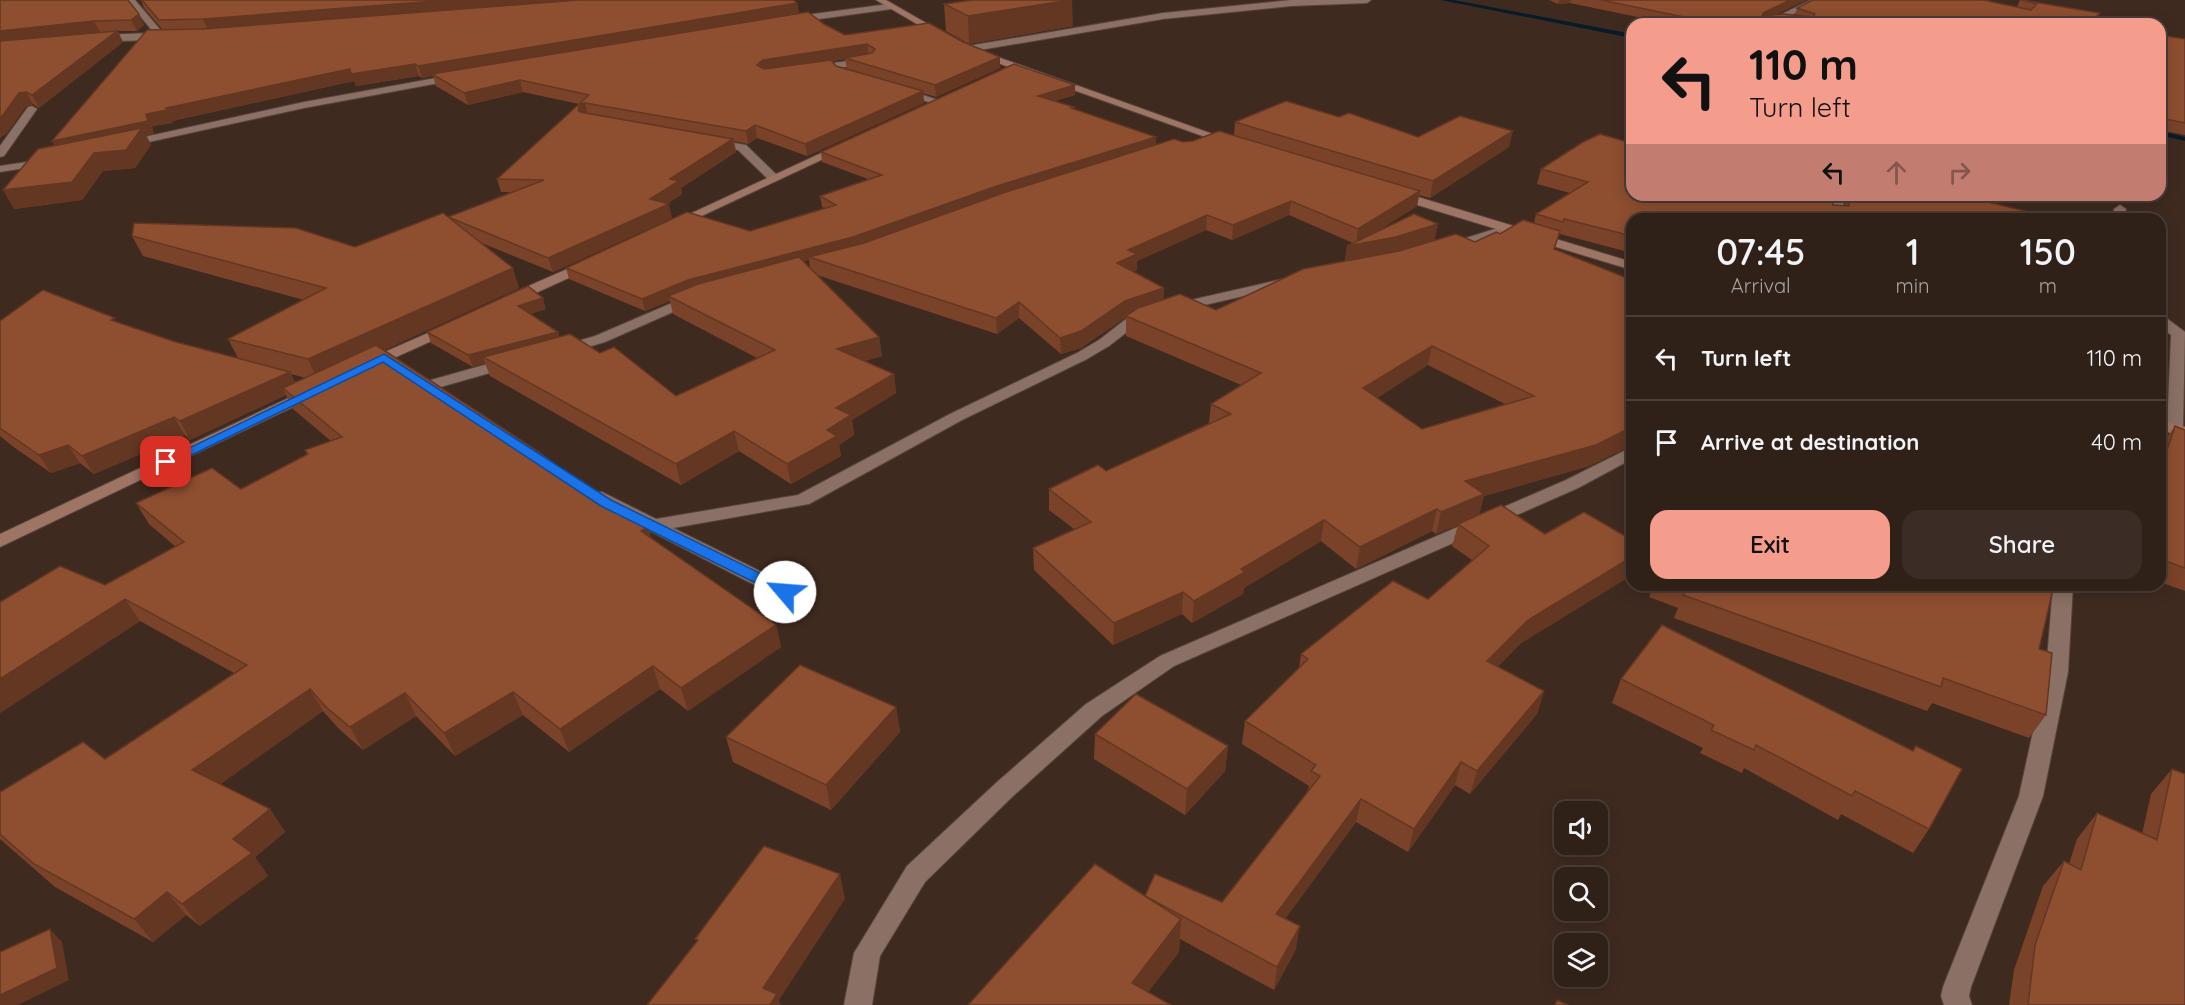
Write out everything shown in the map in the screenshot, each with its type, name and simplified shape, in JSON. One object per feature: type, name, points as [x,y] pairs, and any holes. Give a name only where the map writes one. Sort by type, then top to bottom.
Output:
[{"type":"main road","points":[[884,3],[958,44],[1014,68],[1242,147]]},
{"type":"main road","points":[[993,77],[1014,68]]},
{"type":"main road","points":[[919,112],[945,100]]},
{"type":"main road","points":[[660,231],[857,140]]},
{"type":"main road","points":[[1386,191],[1626,264]]},
{"type":"main road","points":[[500,304],[607,255]]},
{"type":"main road","points":[[352,372],[469,318]]},
{"type":"main road","points":[[0,541],[320,388]]},
{"type":"street","points":[[958,44],[1163,16],[1291,3],[1367,0]]},
{"type":"street","points":[[1783,18],[1797,8],[1818,0]]},
{"type":"street","points":[[133,2],[146,3]]},
{"type":"street","points":[[133,2],[160,36]]},
{"type":"street","points":[[782,22],[884,3]]},
{"type":"street","points":[[89,38],[184,35]]},
{"type":"street","points":[[801,71],[869,61]]},
{"type":"street","points":[[835,66],[841,74],[852,77]]},
{"type":"street","points":[[112,147],[304,105],[467,75]]},
{"type":"street","points":[[885,86],[945,100]]},
{"type":"street","points":[[0,154],[32,109]]},
{"type":"street","points":[[1188,143],[1209,136]]},
{"type":"street","points":[[698,140],[742,147],[774,178]]},
{"type":"street","points":[[0,169],[55,160]]},
{"type":"street","points":[[1432,253],[1508,229]]},
{"type":"street","points":[[654,525],[803,500],[956,417],[1082,356],[1104,343],[1131,322],[1217,297],[1308,278]]},
{"type":"street","points":[[554,352],[600,339],[704,294]]},
{"type":"street","points":[[2166,324],[2178,333],[2173,429]]},
{"type":"street","points":[[384,357],[449,398]]},
{"type":"street","points":[[430,385],[522,360]]},
{"type":"street","points":[[299,382],[320,388]]},
{"type":"street","points":[[858,1005],[867,953],[916,874],[1004,790],[1094,710],[1167,661],[1572,484],[1626,455]]},
{"type":"street","points":[[586,490],[606,503],[785,592]]},
{"type":"street","points":[[1958,1005],[1955,996],[1957,987],[2031,796],[2057,672],[2063,591]]},
{"type":"building","points":[[0,0],[128,0],[139,14],[131,20],[94,21],[0,31]]},
{"type":"building","points":[[142,0],[448,0],[203,19],[159,20]]},
{"type":"building","points":[[578,0],[793,0],[797,3],[418,66],[415,64],[351,74],[350,69],[166,108],[167,110],[146,114],[148,121],[52,141],[147,30],[203,29]]},
{"type":"building","points":[[973,0],[1070,0],[968,16],[944,4]]},
{"type":"building","points":[[1601,0],[1790,0],[1763,13],[1762,16],[1783,14],[1813,17],[1815,14],[1797,8],[1813,0],[1983,0],[2031,10],[2037,4],[2022,0],[2100,13],[2095,18],[1689,18]]},
{"type":"building","points":[[808,12],[845,35],[929,23],[963,42],[1000,57],[935,85],[845,58],[872,53],[875,49],[867,44],[763,60],[757,65],[764,69],[831,60],[836,66],[923,91],[805,144],[755,125],[746,131],[580,104],[578,110],[580,112],[733,139],[670,179],[679,181],[650,199],[669,204],[548,258],[448,217],[544,180],[497,179],[589,95],[520,80],[464,93],[432,74]]},
{"type":"building","points":[[117,31],[32,95],[26,92],[19,93],[0,119],[0,41]]},
{"type":"building","points":[[2166,36],[2185,39],[2185,123],[2166,119]]},
{"type":"building","points":[[1014,64],[1075,85],[1038,96],[1156,137],[997,186],[853,237],[688,280],[642,299],[566,268],[687,212],[750,231],[836,205],[820,196],[882,175],[821,152]]},
{"type":"building","points":[[1286,101],[1339,117],[1349,113],[1418,137],[1460,116],[1513,131],[1433,181],[1235,122]]},
{"type":"building","points":[[142,128],[126,150],[94,153],[72,182],[3,190],[38,149]]},
{"type":"building","points":[[1219,131],[1420,191],[1358,229],[1291,201],[1233,225],[1207,215],[1128,250],[1137,254],[1117,263],[1164,288],[1125,301],[1081,331],[1060,338],[1019,302],[996,318],[809,257],[864,243],[1006,192],[1174,139],[1183,142],[1193,141]]},
{"type":"building","points":[[1600,134],[1626,140],[1626,201],[1834,201],[1833,205],[1849,206],[1849,201],[1989,201],[2033,213],[1626,213],[1626,234],[1564,219],[1563,222],[1536,214],[1588,182],[1541,169]]},
{"type":"building","points":[[443,213],[513,268],[308,359],[228,339],[326,288],[132,236],[134,223],[296,228],[355,247]]},
{"type":"building","points":[[1414,214],[1438,224],[1396,237],[1347,246]]},
{"type":"building","points":[[1523,220],[1560,231],[1554,249],[1626,278],[1626,430],[1596,445],[1465,481],[1484,494],[1441,512],[1437,509],[1360,547],[1324,520],[1241,569],[1245,572],[1194,601],[1183,592],[1114,623],[1033,548],[1091,522],[1049,489],[1098,465],[1106,471],[1231,414],[1211,404],[1261,373],[1126,316],[1138,308],[1180,294],[1216,310],[1303,269],[1399,251],[1456,234],[1475,242],[1496,232],[1500,234]],"holes":[[[1432,346],[1534,396],[1422,429],[1363,388]]]},
{"type":"building","points":[[799,257],[879,337],[837,349],[894,374],[836,408],[851,415],[827,430],[837,436],[787,464],[734,431],[676,464],[483,357],[570,334],[600,353],[614,347],[676,396],[775,350],[668,296],[698,284]]},
{"type":"building","points":[[528,286],[543,298],[518,306],[558,332],[468,355],[427,332]]},
{"type":"building","points":[[43,290],[115,318],[111,320],[176,342],[290,372],[180,421],[174,417],[82,456],[68,445],[39,455],[0,428],[0,321]]},
{"type":"building","points":[[376,345],[539,452],[590,491],[648,527],[641,531],[776,625],[681,688],[653,666],[560,729],[513,692],[444,733],[405,693],[350,727],[326,707],[310,689],[192,770],[270,809],[233,839],[252,853],[182,904],[167,892],[134,919],[34,864],[0,834],[0,792],[83,742],[105,759],[247,665],[125,599],[0,679],[0,602],[60,566],[105,585],[184,542],[136,503],[212,468],[241,489],[308,454],[305,450],[342,437],[283,388]]},
{"type":"building","points":[[2175,426],[2185,430],[2185,568],[2166,561],[2166,453]]},
{"type":"building","points":[[1501,505],[1545,534],[1584,512],[1626,536],[1626,561],[1528,620],[1487,661],[1544,691],[1477,771],[1461,762],[1414,829],[1361,799],[1276,914],[1300,926],[1277,967],[1145,896],[1155,874],[1222,902],[1320,776],[1311,771],[1316,765],[1245,721],[1308,659],[1301,654],[1393,581],[1428,599],[1489,546],[1458,524]]},
{"type":"building","points":[[1686,591],[2053,591],[2039,649],[2052,653],[2046,715],[1943,678],[1941,687],[1683,595]]},
{"type":"building","points":[[1662,625],[1913,751],[1916,746],[1962,769],[1929,829],[1855,791],[1852,796],[1756,745],[1754,750],[1711,730],[1714,725],[1621,679]]},
{"type":"building","points":[[800,665],[896,707],[826,785],[726,737]]},
{"type":"building","points":[[1136,694],[1228,746],[1187,789],[1095,734]]},
{"type":"building","points":[[2172,769],[2185,774],[2185,1005],[2028,1005],[2035,945],[2064,861],[2081,870],[2097,813],[2157,840]]},
{"type":"building","points":[[764,846],[840,874],[763,988],[777,994],[770,1005],[647,1005],[698,940],[695,939]]},
{"type":"building","points":[[1095,864],[1181,919],[1132,983],[1171,1005],[968,1005]]},
{"type":"building","points":[[50,929],[57,968],[0,995],[0,952]]},
{"type":"building","points":[[1557,1000],[1568,1005],[1555,1005]]},
{"type":"waterway","points":[[1444,0],[1626,35]]},
{"type":"waterway","points":[[2166,134],[2185,139]]},
{"type":"route","points":[[166,462],[384,357],[430,385],[606,503],[785,592]]}]
